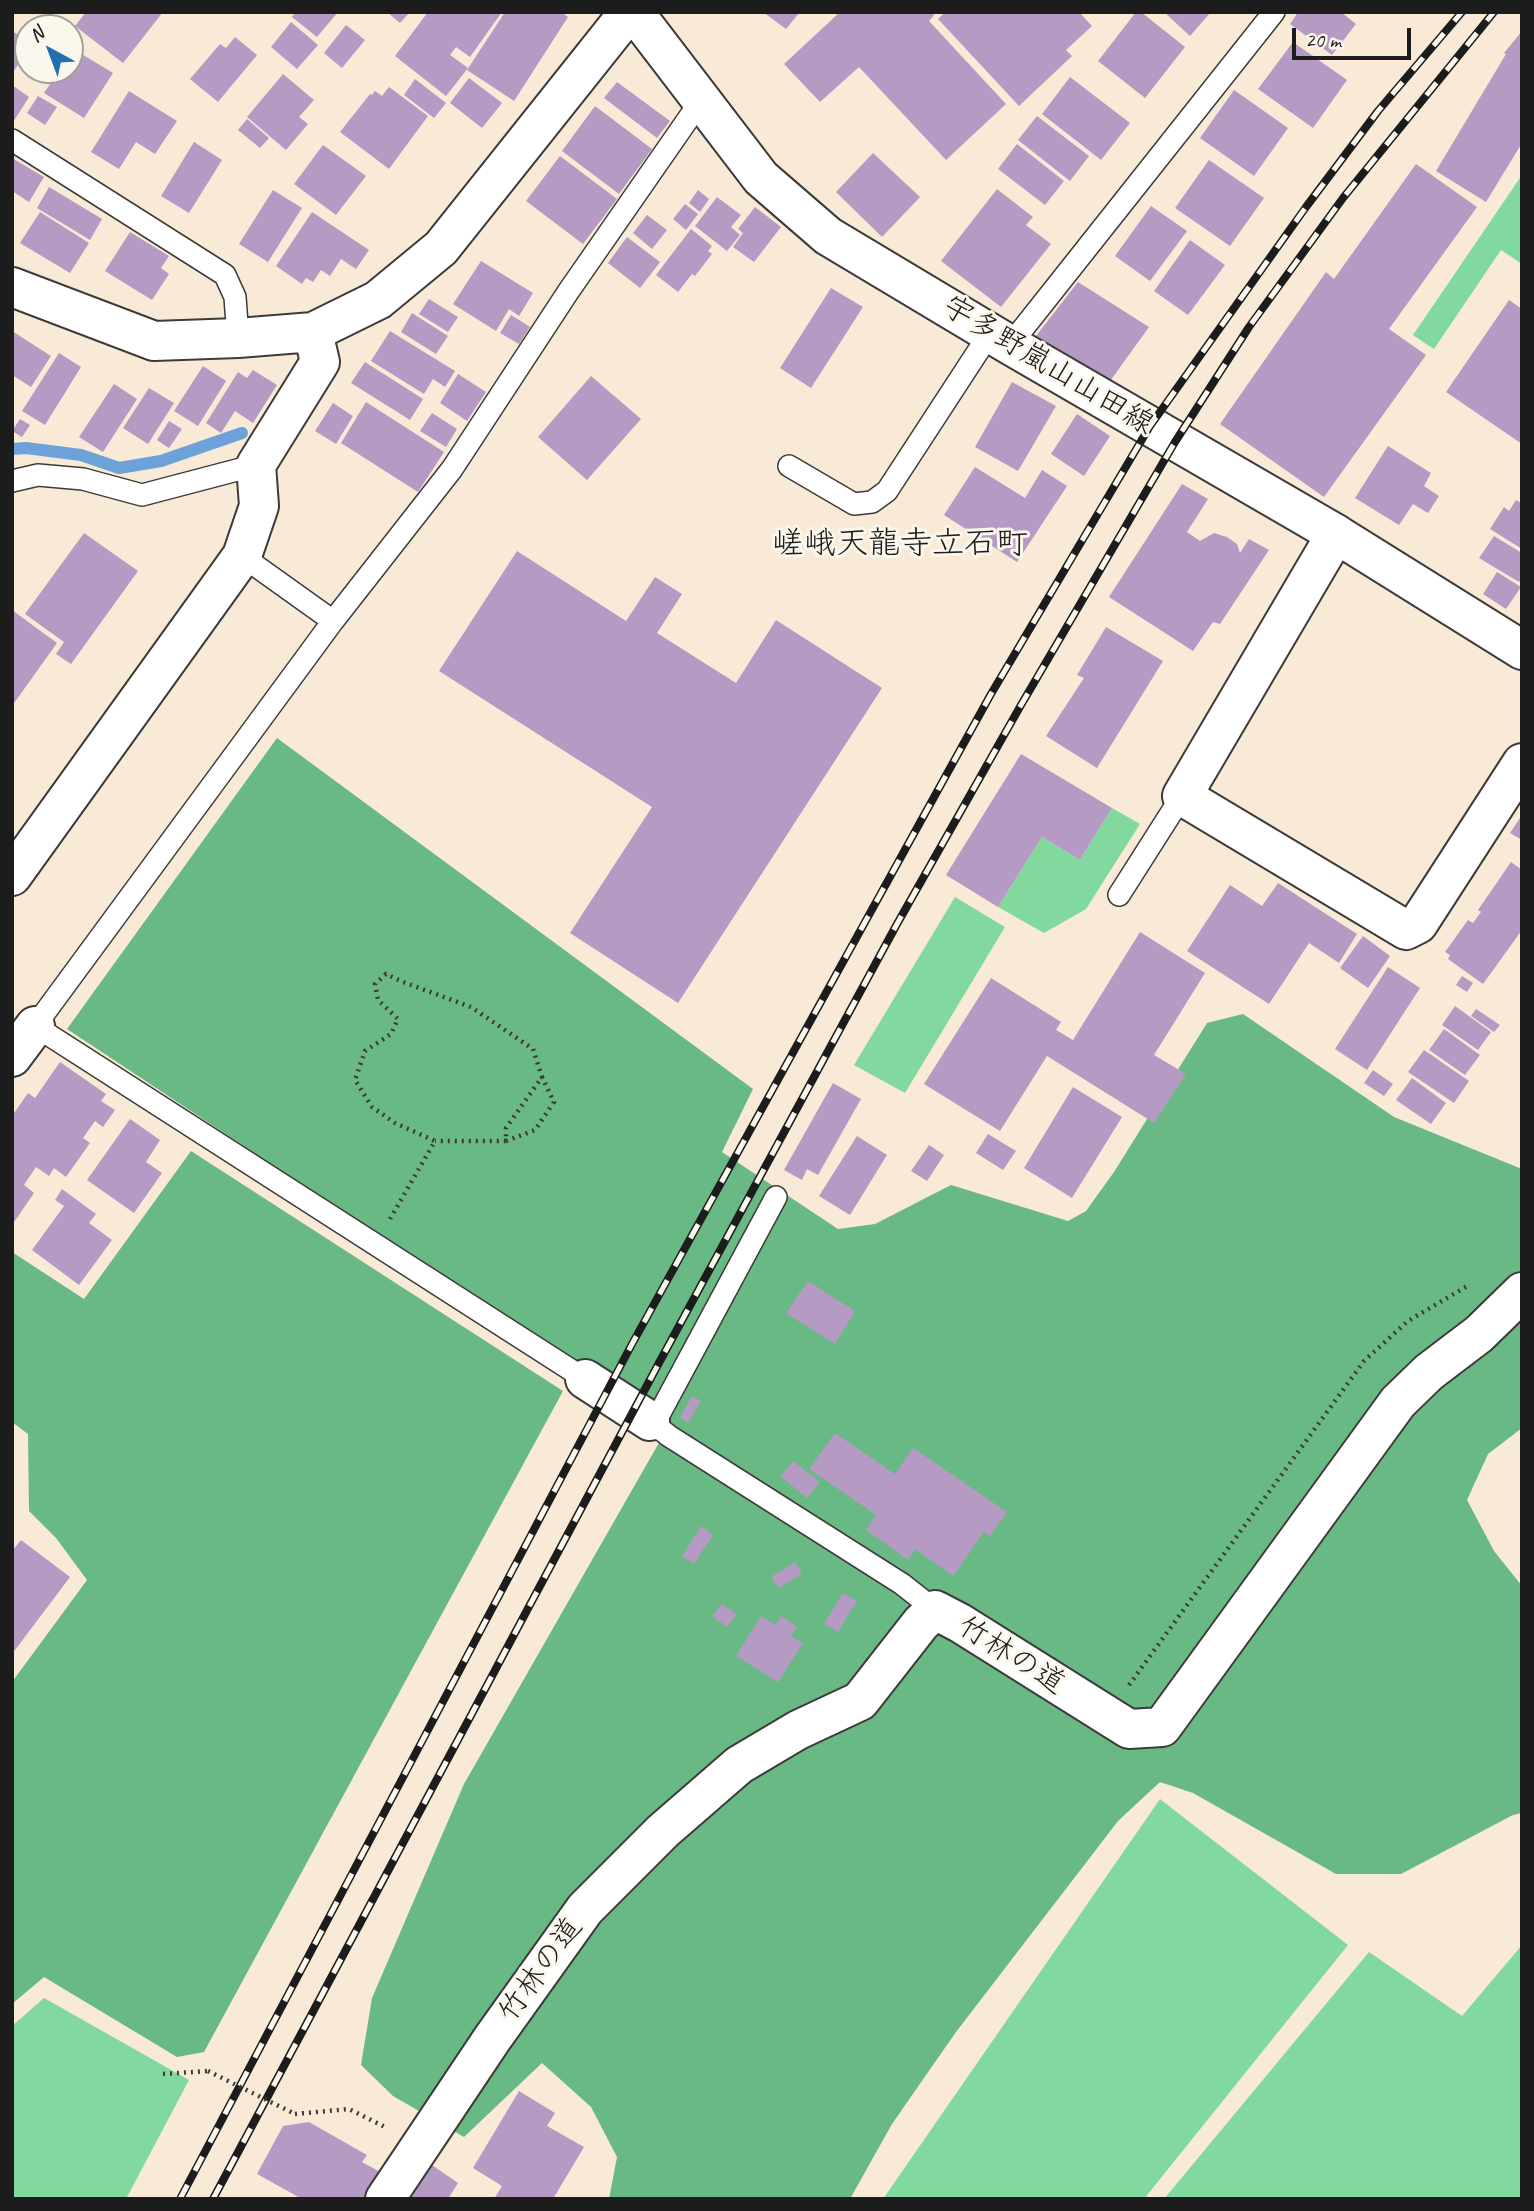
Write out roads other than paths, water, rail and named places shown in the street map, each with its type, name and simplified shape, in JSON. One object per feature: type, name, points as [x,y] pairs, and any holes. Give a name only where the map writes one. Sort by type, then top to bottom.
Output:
[{"type":"street","points":[[12,287],[153,341],[313,332],[378,300],[441,248],[629,12]]},
{"type":"street","name":"宇多野嵐山山田線","points":[[635,12],[761,178],[828,236],[1336,534],[1522,650]]},
{"type":"street","points":[[12,876],[242,556],[259,506],[256,465],[320,362],[313,332]]},
{"type":"street","points":[[1336,534],[1182,796],[1406,930],[1419,924],[1522,763]]},
{"type":"street","points":[[12,1057],[35,1026]]},
{"type":"street","name":"竹林の道","points":[[385,2199],[414,2153],[585,1909],[663,1831],[739,1765],[798,1730],[860,1701],[920,1623],[935,1610],[1129,1729],[1162,1727],[1398,1402],[1429,1373],[1479,1334],[1522,1292]]},
{"type":"street","points":[[585,1379],[652,1422]]},
{"type":"lane","points":[[789,466],[854,504],[872,502],[887,491],[1000,339],[1274,12]]},
{"type":"lane","points":[[585,1379],[35,1026],[333,621],[452,469],[568,292],[702,99]]},
{"type":"lane","points":[[12,140],[225,275],[235,297],[238,338]]},
{"type":"lane","points":[[12,481],[38,475],[83,479],[142,495],[256,465]]},
{"type":"lane","points":[[242,556],[333,621]]},
{"type":"lane","points":[[1119,895],[1182,796]]},
{"type":"lane","points":[[776,1198],[652,1422],[669,1436],[902,1584],[935,1610]]},
{"type":"waterway","points":[[12,449],[26,448],[81,455],[119,468],[161,461],[242,433]]},
{"type":"railway","points":[[180,2199],[632,1344],[991,694],[1150,426],[1378,111],[1462,12]]},
{"type":"railway","points":[[213,2199],[660,1361],[897,924],[1175,442],[1249,327],[1343,198],[1494,12]]},
{"type":"district","name":"嵯峨天龍寺立石町","points":[[900,545]]}]
